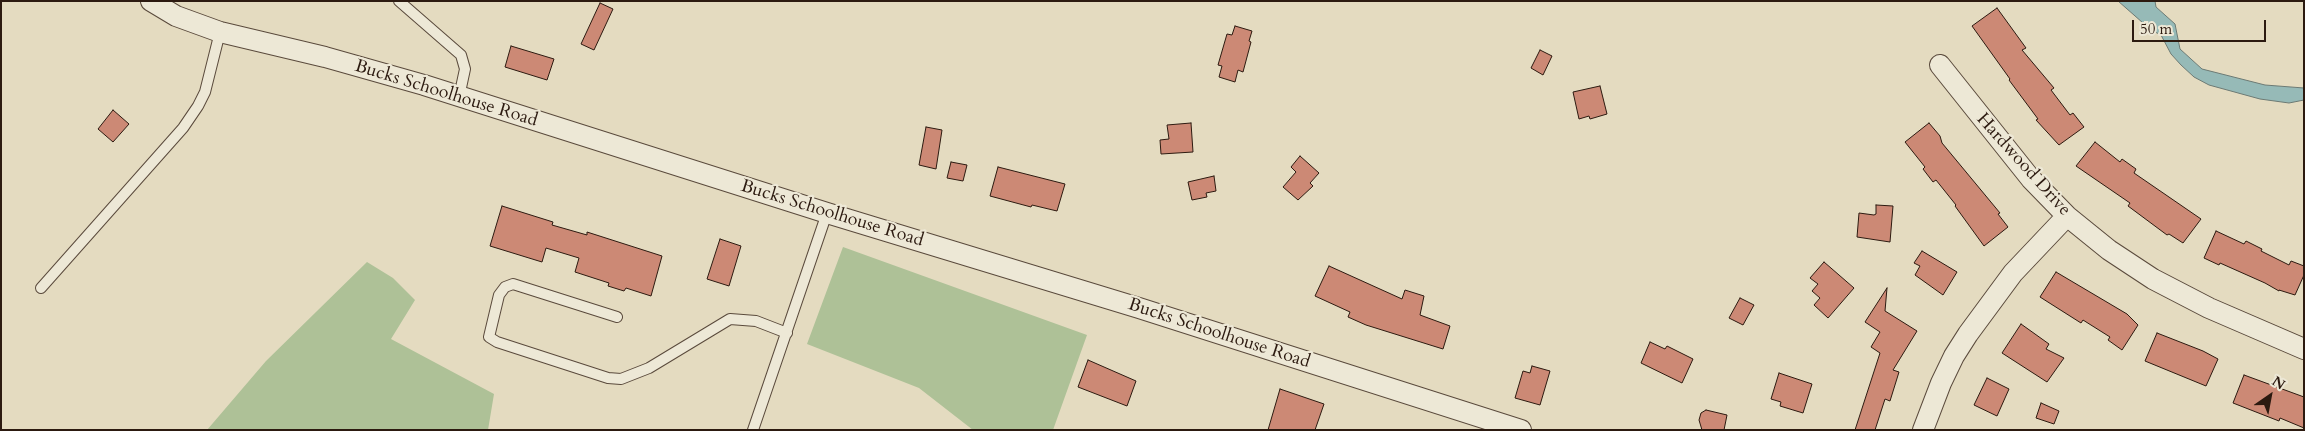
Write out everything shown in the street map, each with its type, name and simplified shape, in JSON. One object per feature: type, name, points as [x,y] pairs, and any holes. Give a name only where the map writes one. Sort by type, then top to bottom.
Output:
[{"type":"street","name":"Bucks Schoolhouse Road","points":[[151,1],[176,16],[220,32],[325,57],[459,97],[826,213],[1139,308],[1515,429]]},
{"type":"street","name":"Hardwood Drive","points":[[1940,65],[2008,154],[2067,216],[2109,250],[2153,279],[2209,308],[2304,349]]},
{"type":"street","points":[[1923,430],[1941,383],[1968,334],[2012,273],[2067,216]]},
{"type":"lane","points":[[399,1],[461,55],[465,69],[459,97]]},
{"type":"lane","points":[[40,288],[188,121],[206,92],[220,32]]},
{"type":"lane","points":[[753,430],[826,213]]},
{"type":"lane","points":[[617,317],[513,284],[505,287],[499,295],[489,337],[506,346],[608,378],[621,379],[649,368],[730,320],[742,319],[756,322],[787,333]]},
{"type":"green space","points":[[843,247],[1087,335],[1053,430],[973,430],[919,388],[807,344]]},
{"type":"green space","points":[[367,262],[393,278],[415,300],[391,339],[494,394],[488,430],[207,430],[266,361]]},
{"type":"water","points":[[2118,1],[2155,1],[2156,7],[2175,24],[2180,49],[2202,69],[2265,85],[2304,88],[2304,100],[2289,103],[2260,99],[2209,85],[2194,77],[2181,65],[2171,54],[2161,35],[2151,30]]},
{"type":"building","points":[[600,3],[613,9],[594,50],[581,44]]},
{"type":"building","points":[[1997,8],[2026,48],[2022,50],[2054,88],[2051,90],[2070,115],[2073,113],[2084,127],[2059,145],[2036,120],[2038,119],[1972,26]]},
{"type":"building","points":[[1235,26],[1252,31],[1243,72],[1238,70],[1235,82],[1219,77],[1222,66],[1218,65],[1227,34],[1232,35]]},
{"type":"building","points":[[511,46],[554,59],[547,80],[505,67]]},
{"type":"building","points":[[1540,50],[1552,56],[1543,75],[1531,68]]},
{"type":"building","points":[[1600,86],[1607,114],[1590,119],[1589,116],[1579,119],[1573,92]]},
{"type":"building","points":[[113,110],[129,124],[113,142],[98,129]]},
{"type":"building","points":[[1191,123],[1193,152],[1161,154],[1160,140],[1169,139],[1167,125]]},
{"type":"building","points":[[1929,123],[1940,136],[1942,143],[2000,213],[1998,214],[2008,227],[1984,246],[1956,205],[1936,180],[1933,182],[1923,169],[1925,167],[1905,142]]},
{"type":"building","points":[[926,127],[942,130],[936,169],[919,165]]},
{"type":"building","points":[[2095,142],[2120,162],[2122,159],[2136,169],[2134,173],[2201,219],[2183,243],[2169,234],[2167,235],[2128,206],[2130,203],[2076,166]]},
{"type":"building","points":[[1300,156],[1319,173],[1310,183],[1313,186],[1298,200],[1283,187],[1296,172],[1291,167]]},
{"type":"building","points":[[951,162],[967,165],[963,181],[947,178]]},
{"type":"building","points":[[998,167],[1065,184],[1057,211],[1032,205],[1031,207],[990,196]]},
{"type":"building","points":[[1214,176],[1216,191],[1206,193],[1207,197],[1192,200],[1188,182]]},
{"type":"building","points":[[1876,205],[1893,206],[1890,242],[1857,237],[1859,213],[1874,215],[1876,214]]},
{"type":"building","points":[[502,206],[553,222],[552,225],[587,235],[587,232],[662,256],[651,296],[626,288],[624,291],[608,286],[609,283],[575,272],[579,258],[546,248],[542,262],[490,246]]},
{"type":"building","points":[[2216,231],[2244,244],[2246,241],[2289,265],[2291,261],[2304,266],[2304,275],[2295,295],[2279,291],[2220,263],[2219,265],[2204,258]]},
{"type":"building","points":[[720,239],[741,246],[729,286],[707,279]]},
{"type":"building","points":[[1922,251],[1957,272],[1943,295],[1915,275],[1920,266],[1914,263]]},
{"type":"building","points":[[1824,262],[1854,288],[1828,318],[1814,305],[1820,298],[1812,291],[1818,284],[1810,278]]},
{"type":"building","points":[[1329,266],[1402,299],[1405,290],[1424,296],[1420,315],[1450,326],[1443,349],[1366,325],[1348,317],[1350,312],[1315,296]]},
{"type":"building","points":[[2056,272],[2127,314],[2138,325],[2122,350],[2108,340],[2110,337],[2083,320],[2081,323],[2040,297]]},
{"type":"building","points":[[1887,288],[1885,311],[1917,331],[1893,370],[1899,372],[1890,401],[1885,399],[1875,430],[1855,430],[1880,353],[1871,347],[1880,332],[1865,322]]},
{"type":"building","points":[[1740,298],[1754,305],[1743,325],[1729,318]]},
{"type":"building","points":[[2021,324],[2049,344],[2046,349],[2064,358],[2047,382],[2002,353]]},
{"type":"building","points":[[2157,333],[2218,359],[2206,386],[2145,361]]},
{"type":"building","points":[[1650,342],[1665,349],[1667,346],[1693,359],[1682,383],[1641,363]]},
{"type":"building","points":[[1088,360],[1136,381],[1127,406],[1078,387]]},
{"type":"building","points":[[1532,366],[1550,371],[1540,405],[1515,398],[1523,371],[1530,373]]},
{"type":"building","points":[[1779,373],[1812,384],[1803,413],[1780,406],[1781,402],[1771,399]]},
{"type":"building","points":[[2244,375],[2304,397],[2304,428],[2280,418],[2279,421],[2233,403]]},
{"type":"building","points":[[1987,378],[2009,389],[1997,416],[1974,405]]},
{"type":"building","points":[[1280,389],[1324,404],[1315,430],[1268,430]]},
{"type":"building","points":[[2041,403],[2059,411],[2054,424],[2036,418]]},
{"type":"building","points":[[1706,410],[1727,415],[1724,430],[1702,430],[1699,420],[1701,413]]}]
